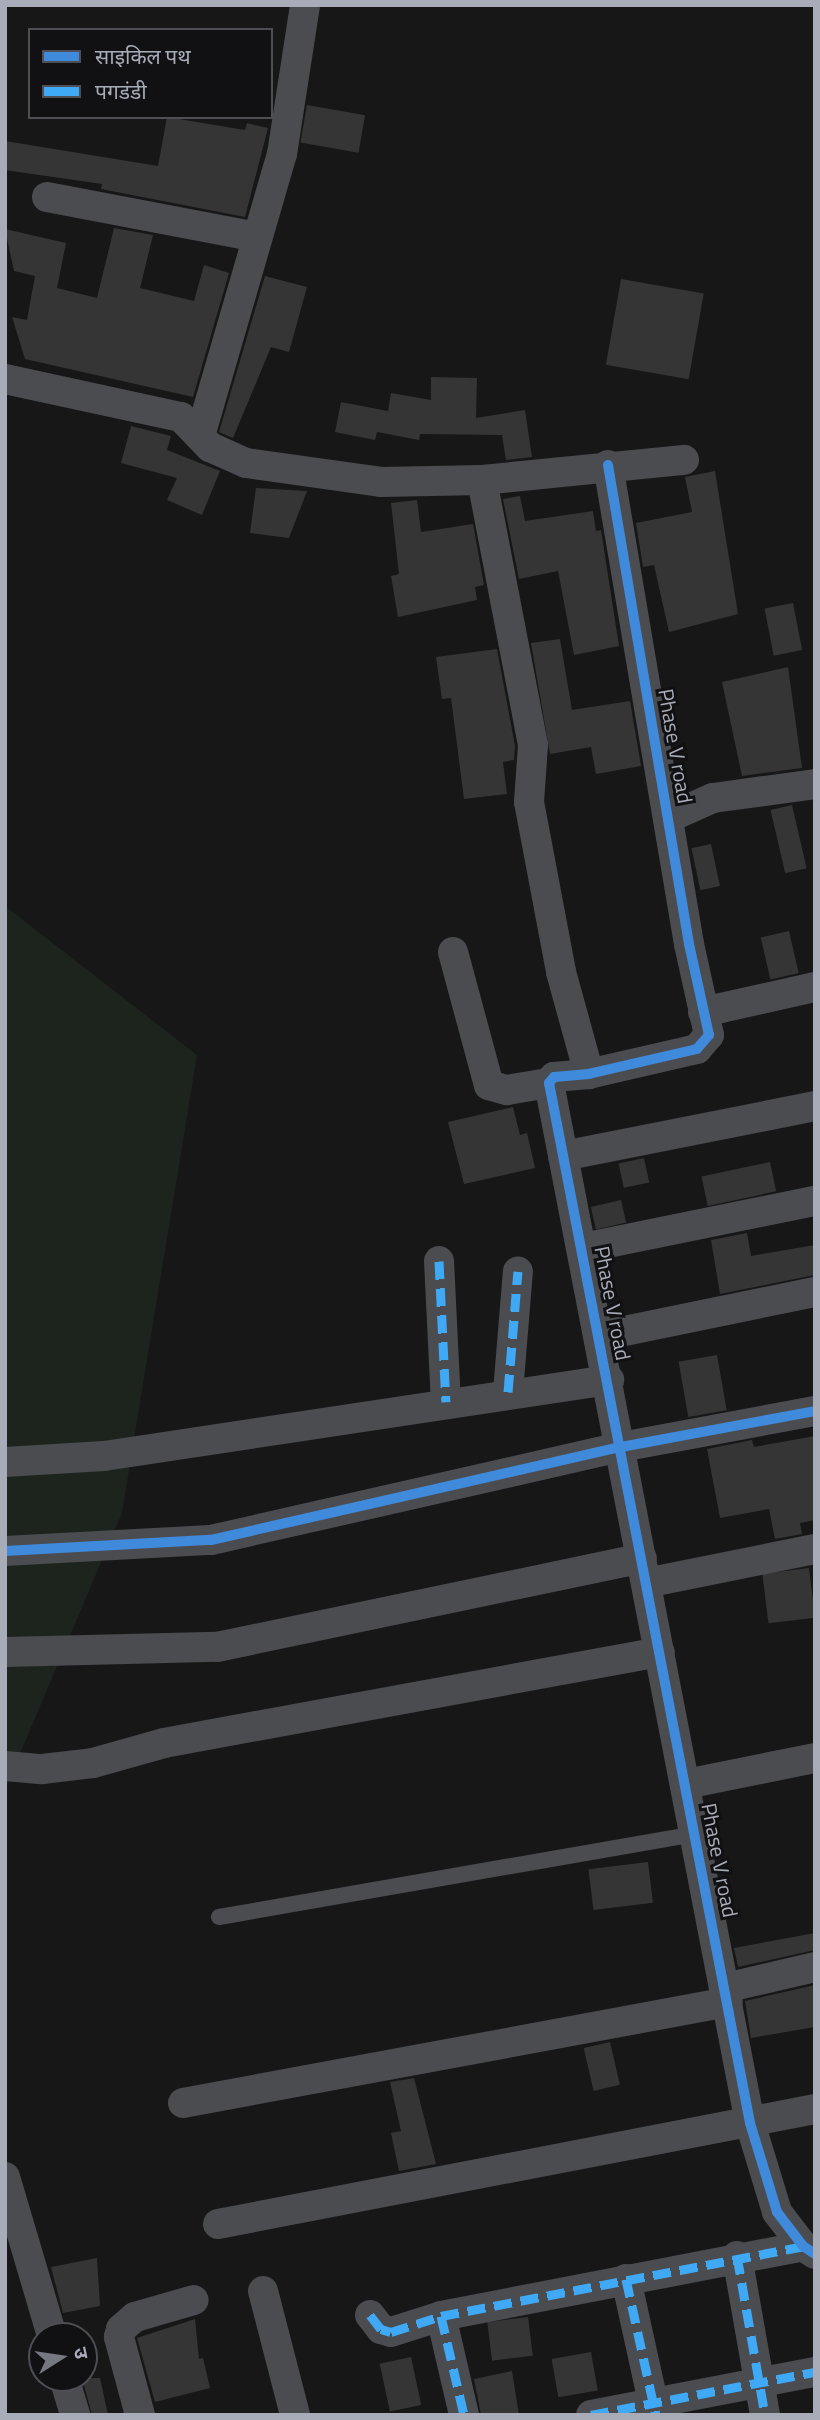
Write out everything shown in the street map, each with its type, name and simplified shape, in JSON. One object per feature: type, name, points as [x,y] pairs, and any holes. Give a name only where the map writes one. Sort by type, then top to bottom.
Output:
[{"type":"street","points":[[200,436],[282,153],[305,5]]},
{"type":"street","points":[[47,197],[257,236]]},
{"type":"street","points":[[5,379],[181,416],[218,452],[246,463],[381,482],[482,480],[608,465],[684,460]]},
{"type":"street","name":"Phase V road","points":[[608,465],[668,818],[709,1035],[697,1049],[589,1074],[554,1077],[549,1083],[609,1380],[750,2123],[777,2212],[809,2250]]},
{"type":"street","points":[[482,480],[533,745],[529,802],[561,972],[589,1074]]},
{"type":"street","points":[[668,818],[713,799],[815,784]]},
{"type":"street","points":[[453,952],[489,1085],[507,1090],[549,1083]]},
{"type":"street","points":[[703,1012],[815,986]]},
{"type":"street","points":[[563,1156],[815,1106]]},
{"type":"street","points":[[583,1248],[815,1201]]},
{"type":"street","points":[[439,1261],[446,1402]]},
{"type":"street","points":[[508,1392],[518,1271]]},
{"type":"street","points":[[600,1336],[815,1292]]},
{"type":"street","points":[[5,1462],[104,1456],[508,1392],[609,1380]]},
{"type":"street","points":[[5,1551],[211,1540],[621,1447],[815,1411]]},
{"type":"street","points":[[5,1653],[218,1647],[644,1570],[815,1549]]},
{"type":"street","points":[[5,1766],[42,1769],[93,1763],[164,1743],[660,1652]]},
{"type":"street","points":[[686,1784],[815,1758]]},
{"type":"street","points":[[183,2103],[727,1995],[815,1967]]},
{"type":"street","points":[[218,2224],[815,2109]]},
{"type":"street","points":[[5,2177],[48,2322]]},
{"type":"street","points":[[370,2315],[381,2329],[391,2332],[441,2316],[737,2256],[809,2250]]},
{"type":"street","points":[[737,2256],[765,2415]]},
{"type":"street","points":[[625,2279],[654,2408]]},
{"type":"street","points":[[263,2291],[295,2415]]},
{"type":"street","points":[[140,2415],[121,2329],[135,2317],[194,2300]]},
{"type":"street","points":[[441,2316],[464,2415]]},
{"type":"street","points":[[591,2415],[654,2408],[759,2382],[815,2372]]},
{"type":"street","points":[[68,2392],[75,2415]]},
{"type":"lane","points":[[219,1917],[696,1834]]},
{"type":"shaded area","points":[[5,906],[197,1055],[122,1513],[5,1789]]},
{"type":"building","points":[[307,105],[365,115],[359,153],[300,142]]},
{"type":"building","points":[[167,119],[245,130],[247,123],[268,128],[245,217],[101,189],[102,184],[5,170],[5,141],[158,166]]},
{"type":"building","points":[[114,228],[153,235],[140,288],[194,301],[204,265],[229,273],[193,397],[25,359],[12,317],[27,320],[35,276],[14,271],[5,229],[66,243],[57,288],[97,298]]},
{"type":"building","points":[[265,276],[307,287],[289,352],[271,347],[233,438],[219,432]]},
{"type":"building","points":[[621,279],[704,294],[689,379],[606,365]]},
{"type":"building","points":[[431,377],[477,378],[476,418],[525,410],[532,457],[506,460],[502,435],[420,434],[419,440],[377,432],[375,440],[335,432],[341,402],[388,411],[391,393],[431,400]]},
{"type":"building","points":[[131,426],[171,436],[167,450],[220,471],[202,515],[167,500],[177,478],[121,463]]},
{"type":"building","points":[[715,471],[738,614],[669,632],[654,565],[643,567],[636,523],[692,512],[685,477]]},
{"type":"building","points":[[256,488],[307,491],[289,538],[250,533]]},
{"type":"building","points":[[520,496],[525,521],[593,511],[596,531],[601,530],[619,646],[574,655],[558,571],[519,579],[503,499]]},
{"type":"building","points":[[417,500],[421,532],[473,524],[484,585],[475,587],[477,600],[398,617],[391,576],[399,574],[391,503]]},
{"type":"building","points":[[793,603],[802,650],[774,656],[765,609]]},
{"type":"building","points":[[560,639],[572,710],[630,701],[641,766],[596,774],[591,747],[550,754],[531,643]]},
{"type":"building","points":[[497,649],[515,746],[514,760],[503,762],[507,794],[464,799],[451,698],[442,699],[436,657]]},
{"type":"building","points":[[788,667],[802,768],[742,776],[722,682]]},
{"type":"building","points":[[792,805],[807,868],[785,873],[771,810]]},
{"type":"building","points":[[711,844],[720,886],[700,890],[691,848]]},
{"type":"building","points":[[789,931],[799,973],[770,979],[761,938]]},
{"type":"building","points":[[513,1107],[520,1135],[527,1133],[535,1168],[464,1184],[448,1122]]},
{"type":"building","points":[[644,1158],[649,1182],[624,1188],[619,1163]]},
{"type":"building","points":[[770,1162],[776,1191],[708,1206],[702,1177]]},
{"type":"building","points":[[621,1200],[626,1222],[596,1229],[591,1207]]},
{"type":"building","points":[[747,1233],[751,1256],[815,1245],[815,1275],[720,1294],[711,1240]]},
{"type":"building","points":[[717,1355],[727,1410],[688,1417],[679,1362]]},
{"type":"building","points":[[815,1436],[815,1520],[800,1523],[802,1534],[775,1539],[769,1509],[720,1518],[707,1449],[752,1440],[754,1447]]},
{"type":"building","points":[[809,1568],[815,1618],[768,1623],[762,1574]]},
{"type":"building","points":[[648,1862],[653,1903],[593,1910],[588,1869]]},
{"type":"building","points":[[815,1933],[815,1950],[738,1967],[734,1948]]},
{"type":"building","points":[[815,1985],[815,2027],[751,2038],[745,2001]]},
{"type":"building","points":[[610,2042],[620,2085],[594,2091],[584,2048]]},
{"type":"building","points":[[414,2078],[436,2164],[399,2171],[391,2133],[401,2131],[390,2082]]},
{"type":"building","points":[[97,2258],[100,2306],[63,2313],[51,2267]]},
{"type":"building","points":[[528,2317],[533,2356],[492,2361],[487,2322]]},
{"type":"building","points":[[195,2319],[199,2359],[203,2358],[210,2388],[155,2402],[137,2338]]},
{"type":"building","points":[[591,2352],[598,2390],[558,2397],[552,2359]]},
{"type":"building","points":[[411,2357],[421,2405],[390,2412],[380,2364]]},
{"type":"building","points":[[512,2371],[519,2415],[481,2415],[474,2379]]},
{"type":"building","points":[[100,2378],[108,2415],[92,2415],[86,2392],[98,2392]]},
{"type":"marked path","points":[[439,1261],[446,1402]]},
{"type":"marked path","points":[[508,1392],[518,1271]]},
{"type":"marked path","points":[[370,2315],[381,2329],[391,2332],[441,2316],[803,2246]]},
{"type":"marked path","points":[[737,2256],[765,2415]]},
{"type":"marked path","points":[[626,2279],[656,2415]]},
{"type":"marked path","points":[[441,2316],[464,2415]]},
{"type":"marked path","points":[[591,2415],[815,2372]]},
{"type":"cycle path","points":[[608,465],[689,944],[709,1035],[697,1049],[589,1074],[554,1077],[549,1083],[750,2123],[777,2212],[803,2246],[815,2254]]},
{"type":"cycle path","points":[[5,1551],[211,1540],[621,1447],[815,1411]]}]
